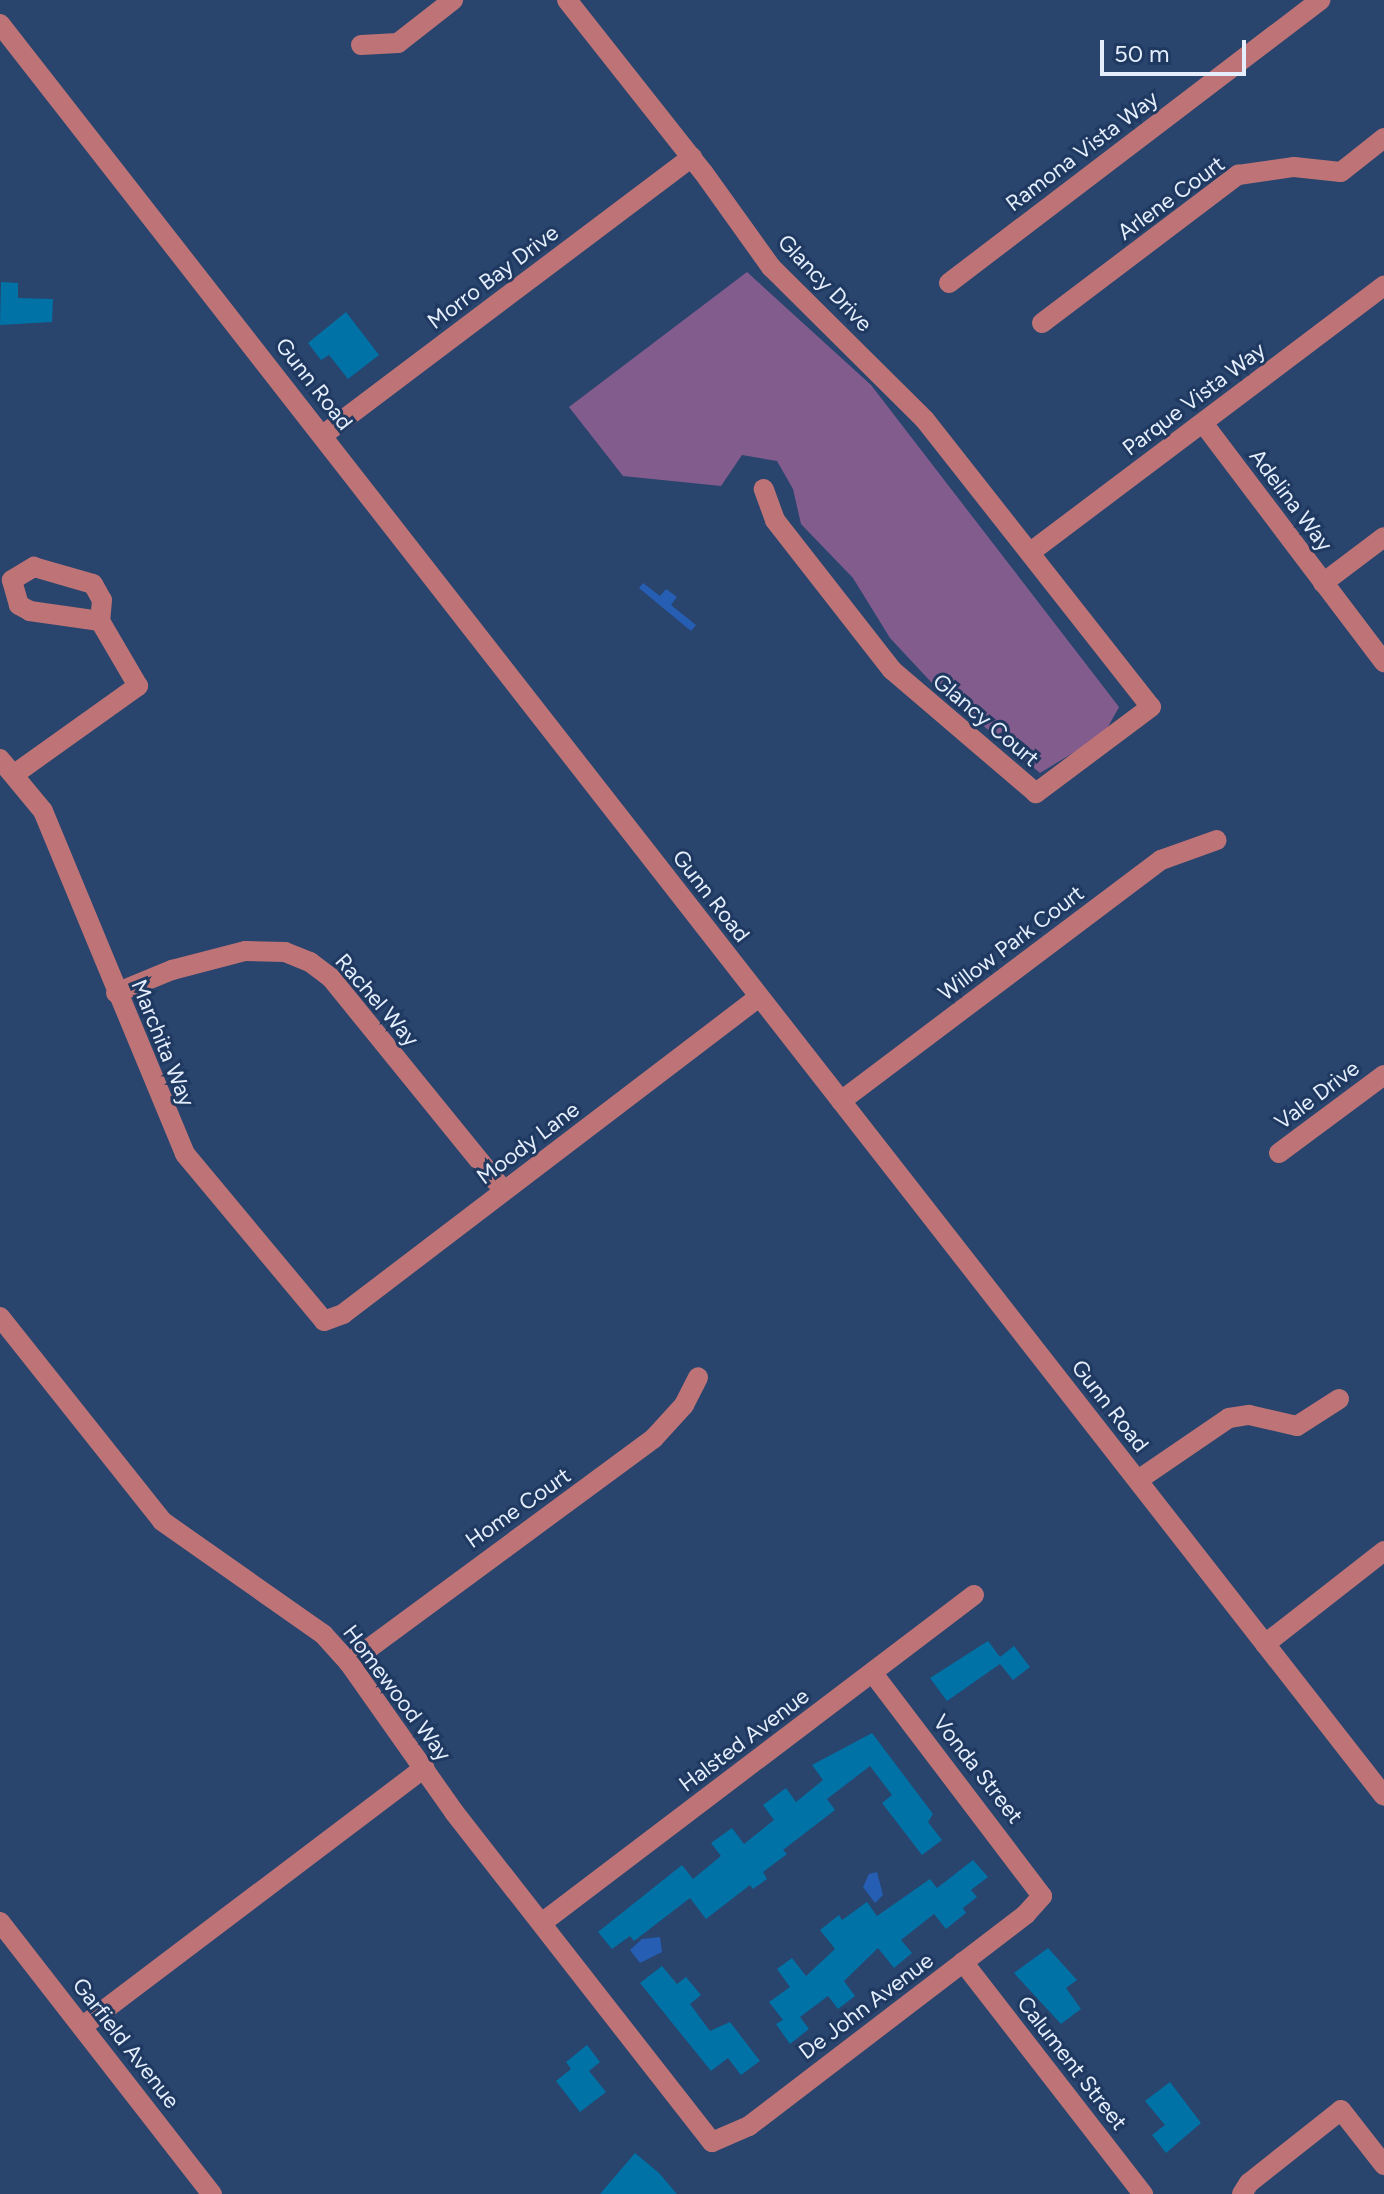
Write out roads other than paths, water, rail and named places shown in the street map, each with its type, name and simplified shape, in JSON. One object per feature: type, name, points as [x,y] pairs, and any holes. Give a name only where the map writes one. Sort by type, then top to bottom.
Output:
[{"type":"street","points":[[361,45],[398,43],[453,0]]},
{"type":"street","name":"Glancy Drive","points":[[567,0],[692,157],[771,267],[925,420],[1032,551]]},
{"type":"street","name":"Ramona Vista Way","points":[[949,283],[1321,0]]},
{"type":"street","name":"Gunn Road","points":[[0,24],[1384,1796]]},
{"type":"street","name":"Arlene Court","points":[[1042,323],[1238,175],[1294,167],[1341,172],[1384,138]]},
{"type":"street","name":"Morro Bay Drive","points":[[323,435],[692,157]]},
{"type":"street","name":"Parque Vista Way","points":[[1032,551],[1384,287]]},
{"type":"street","name":"Adelina Way","points":[[1203,423],[1323,583],[1384,537]]},
{"type":"street","name":"Glancy Court","points":[[764,489],[775,520],[892,670],[1036,793],[1151,707],[1032,551]]},
{"type":"street","points":[[1323,583],[1384,662]]},
{"type":"street","points":[[16,773],[138,686],[100,621]]},
{"type":"street","name":"Marchita Way","points":[[0,759],[16,773],[43,811],[185,1154],[324,1321]]},
{"type":"street","name":"Willow Park Court","points":[[841,1101],[1161,860],[1217,840]]},
{"type":"street","name":"Rachel Way","points":[[116,993],[172,970],[245,951],[285,952],[310,962],[331,978],[504,1191]]},
{"type":"street","name":"Moody Lane","points":[[324,1321],[343,1314],[759,997]]},
{"type":"street","name":"Vale Drive","points":[[1279,1153],[1384,1075]]},
{"type":"street","name":"Homewood Way","points":[[0,1317],[162,1521],[323,1634],[349,1663],[424,1768],[712,2142]]},
{"type":"street","name":"Home Court","points":[[349,1663],[654,1438],[684,1405],[698,1377]]},
{"type":"street","points":[[1138,1480],[1229,1418],[1249,1415],[1297,1426],[1339,1399]]},
{"type":"street","points":[[1265,1644],[1384,1551]]},
{"type":"street","name":"Halsted Avenue","points":[[543,1922],[974,1595]]},
{"type":"street","name":"Vonda Street","points":[[873,1673],[1042,1896]]},
{"type":"street","points":[[83,2026],[424,1768]]},
{"type":"street","name":"De John Avenue","points":[[712,2142],[749,2126],[963,1962],[1042,1896]]},
{"type":"street","name":"Garfield Avenue","points":[[0,1922],[212,2194]]},
{"type":"street","name":"Calument Street","points":[[963,1962],[1143,2194]]},
{"type":"street","points":[[1242,2194],[1249,2183],[1341,2110],[1384,2165]]},
{"type":"water","points":[[643,583],[660,596],[666,589],[677,597],[671,605],[696,625],[691,631],[639,588]]},
{"type":"water","points":[[877,1872],[883,1895],[875,1903],[863,1887],[869,1874]]},
{"type":"water","points":[[660,1937],[662,1952],[640,1963],[630,1950],[642,1939]]}]
